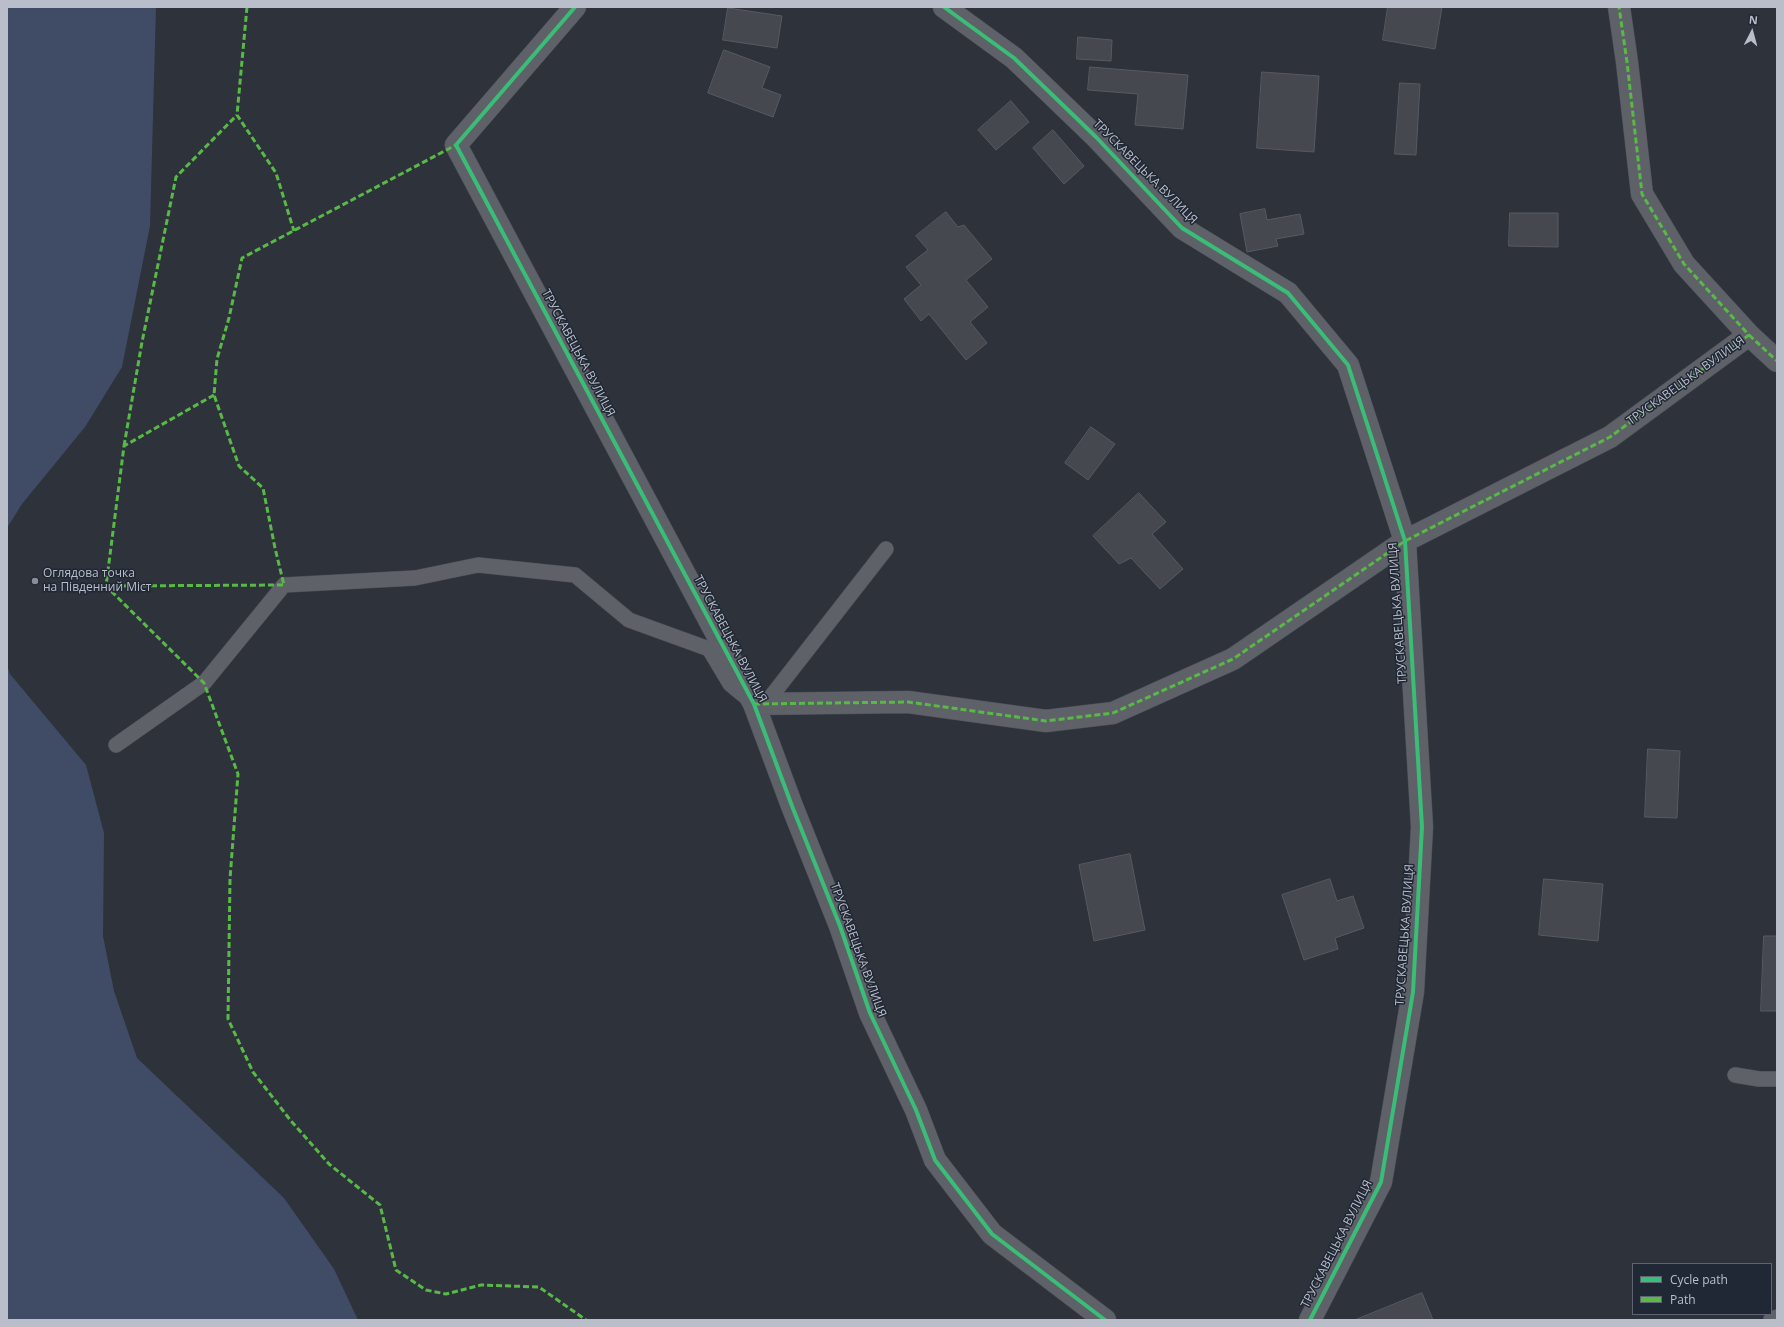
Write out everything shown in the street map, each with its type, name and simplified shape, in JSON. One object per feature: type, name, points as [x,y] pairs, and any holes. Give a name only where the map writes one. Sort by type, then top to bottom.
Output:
[{"type":"street","name":"ТРУСКАВЕЦЬКА ВУЛИЦЯ","points":[[575,7],[456,144],[760,704],[792,806],[840,926],[870,1013],[916,1110],[935,1160],[992,1234],[1105,1320]]},
{"type":"street","name":"ТРУСКАВЕЦЬКА ВУЛИЦЯ","points":[[944,7],[1014,58],[1096,137],[1182,228],[1288,293],[1348,365],[1404,541],[1422,827],[1412,992],[1381,1182],[1310,1320]]},
{"type":"street","name":"ТРУСКАВЕЦЬКА ВУЛИЦЯ","points":[[760,704],[908,702],[1046,721],[1113,713],[1233,660],[1404,541],[1610,437],[1749,335],[1684,264],[1642,194],[1627,62],[1619,7]]},
{"type":"street","points":[[1749,335],[1777,361]]},
{"type":"lane","points":[[116,745],[204,683],[284,585],[415,578],[478,565],[575,575],[629,620],[709,649],[730,684],[760,704],[886,549]]},
{"type":"lane","points":[[1735,1075],[1759,1079],[1777,1079]]},
{"type":"water","points":[[7,7],[156,7],[150,226],[122,367],[85,427],[22,504],[7,528]]},
{"type":"water","points":[[7,665],[10,674],[86,765],[104,833],[103,936],[114,991],[137,1058],[284,1198],[334,1269],[358,1320],[7,1320]]},
{"type":"building","points":[[1388,7],[1442,7],[1435,49],[1383,40]]},
{"type":"building","points":[[728,8],[782,16],[777,48],[723,40]]},
{"type":"building","points":[[1078,37],[1112,40],[1111,61],[1077,59]]},
{"type":"building","points":[[724,50],[770,67],[762,88],[781,95],[773,117],[708,93]]},
{"type":"building","points":[[1090,67],[1188,75],[1183,129],[1135,125],[1138,94],[1088,90]]},
{"type":"building","points":[[1262,72],[1319,76],[1314,152],[1257,148]]},
{"type":"building","points":[[1400,83],[1420,84],[1416,155],[1395,154]]},
{"type":"building","points":[[1011,101],[1029,122],[996,150],[978,130]]},
{"type":"building","points":[[1053,130],[1084,166],[1064,184],[1033,148]]},
{"type":"building","points":[[1265,209],[1267,220],[1300,214],[1304,234],[1276,239],[1278,246],[1247,252],[1240,214]]},
{"type":"building","points":[[946,212],[958,227],[964,225],[992,259],[966,280],[988,307],[970,322],[987,343],[966,360],[929,314],[921,321],[904,299],[921,285],[906,267],[928,250],[916,236]]},
{"type":"building","points":[[1510,213],[1558,213],[1558,247],[1509,246]]},
{"type":"building","points":[[1091,427],[1115,444],[1088,480],[1065,463]]},
{"type":"building","points":[[1139,493],[1166,522],[1152,534],[1183,569],[1160,589],[1131,558],[1119,564],[1093,536]]},
{"type":"building","points":[[1648,749],[1680,751],[1677,818],[1645,817]]},
{"type":"building","points":[[1130,854],[1145,930],[1094,941],[1079,865]]},
{"type":"building","points":[[1330,879],[1337,901],[1353,896],[1364,928],[1335,938],[1338,949],[1304,960],[1282,895]]},
{"type":"building","points":[[1544,879],[1603,884],[1598,941],[1539,935]]},
{"type":"building","points":[[1764,936],[1777,936],[1777,1011],[1761,1011]]},
{"type":"building","points":[[1422,1293],[1433,1320],[1355,1320]]},
{"type":"marked path","points":[[247,7],[237,115],[276,173],[294,231]]},
{"type":"marked path","points":[[754,704],[908,702],[1046,721],[1113,713],[1233,659],[1405,541],[1610,437],[1749,335],[1684,264],[1642,194],[1627,62],[1619,7]]},
{"type":"marked path","points":[[124,446],[142,342],[176,177],[237,115]]},
{"type":"marked path","points":[[106,586],[284,585],[263,488],[239,466],[214,395],[217,359],[229,318],[242,258],[456,145]]},
{"type":"marked path","points":[[1749,335],[1777,361]]},
{"type":"marked path","points":[[214,395],[124,446],[106,586],[204,683],[238,774],[230,879],[228,1019],[253,1072],[291,1121],[329,1164],[380,1205],[396,1270],[426,1290],[446,1294],[481,1285],[539,1287],[586,1320]]},
{"type":"cycle path","points":[[575,7],[456,145],[754,704],[792,806],[840,926],[870,1013],[916,1110],[935,1160],[992,1234],[1105,1320]]},
{"type":"cycle path","points":[[944,7],[1014,58],[1096,137],[1182,228],[1288,293],[1348,365],[1405,541],[1422,827],[1413,992],[1381,1182],[1310,1320]]},
{"type":"place","name":"Оглядова точка на Південний Міст","points":[[35,581]]}]
